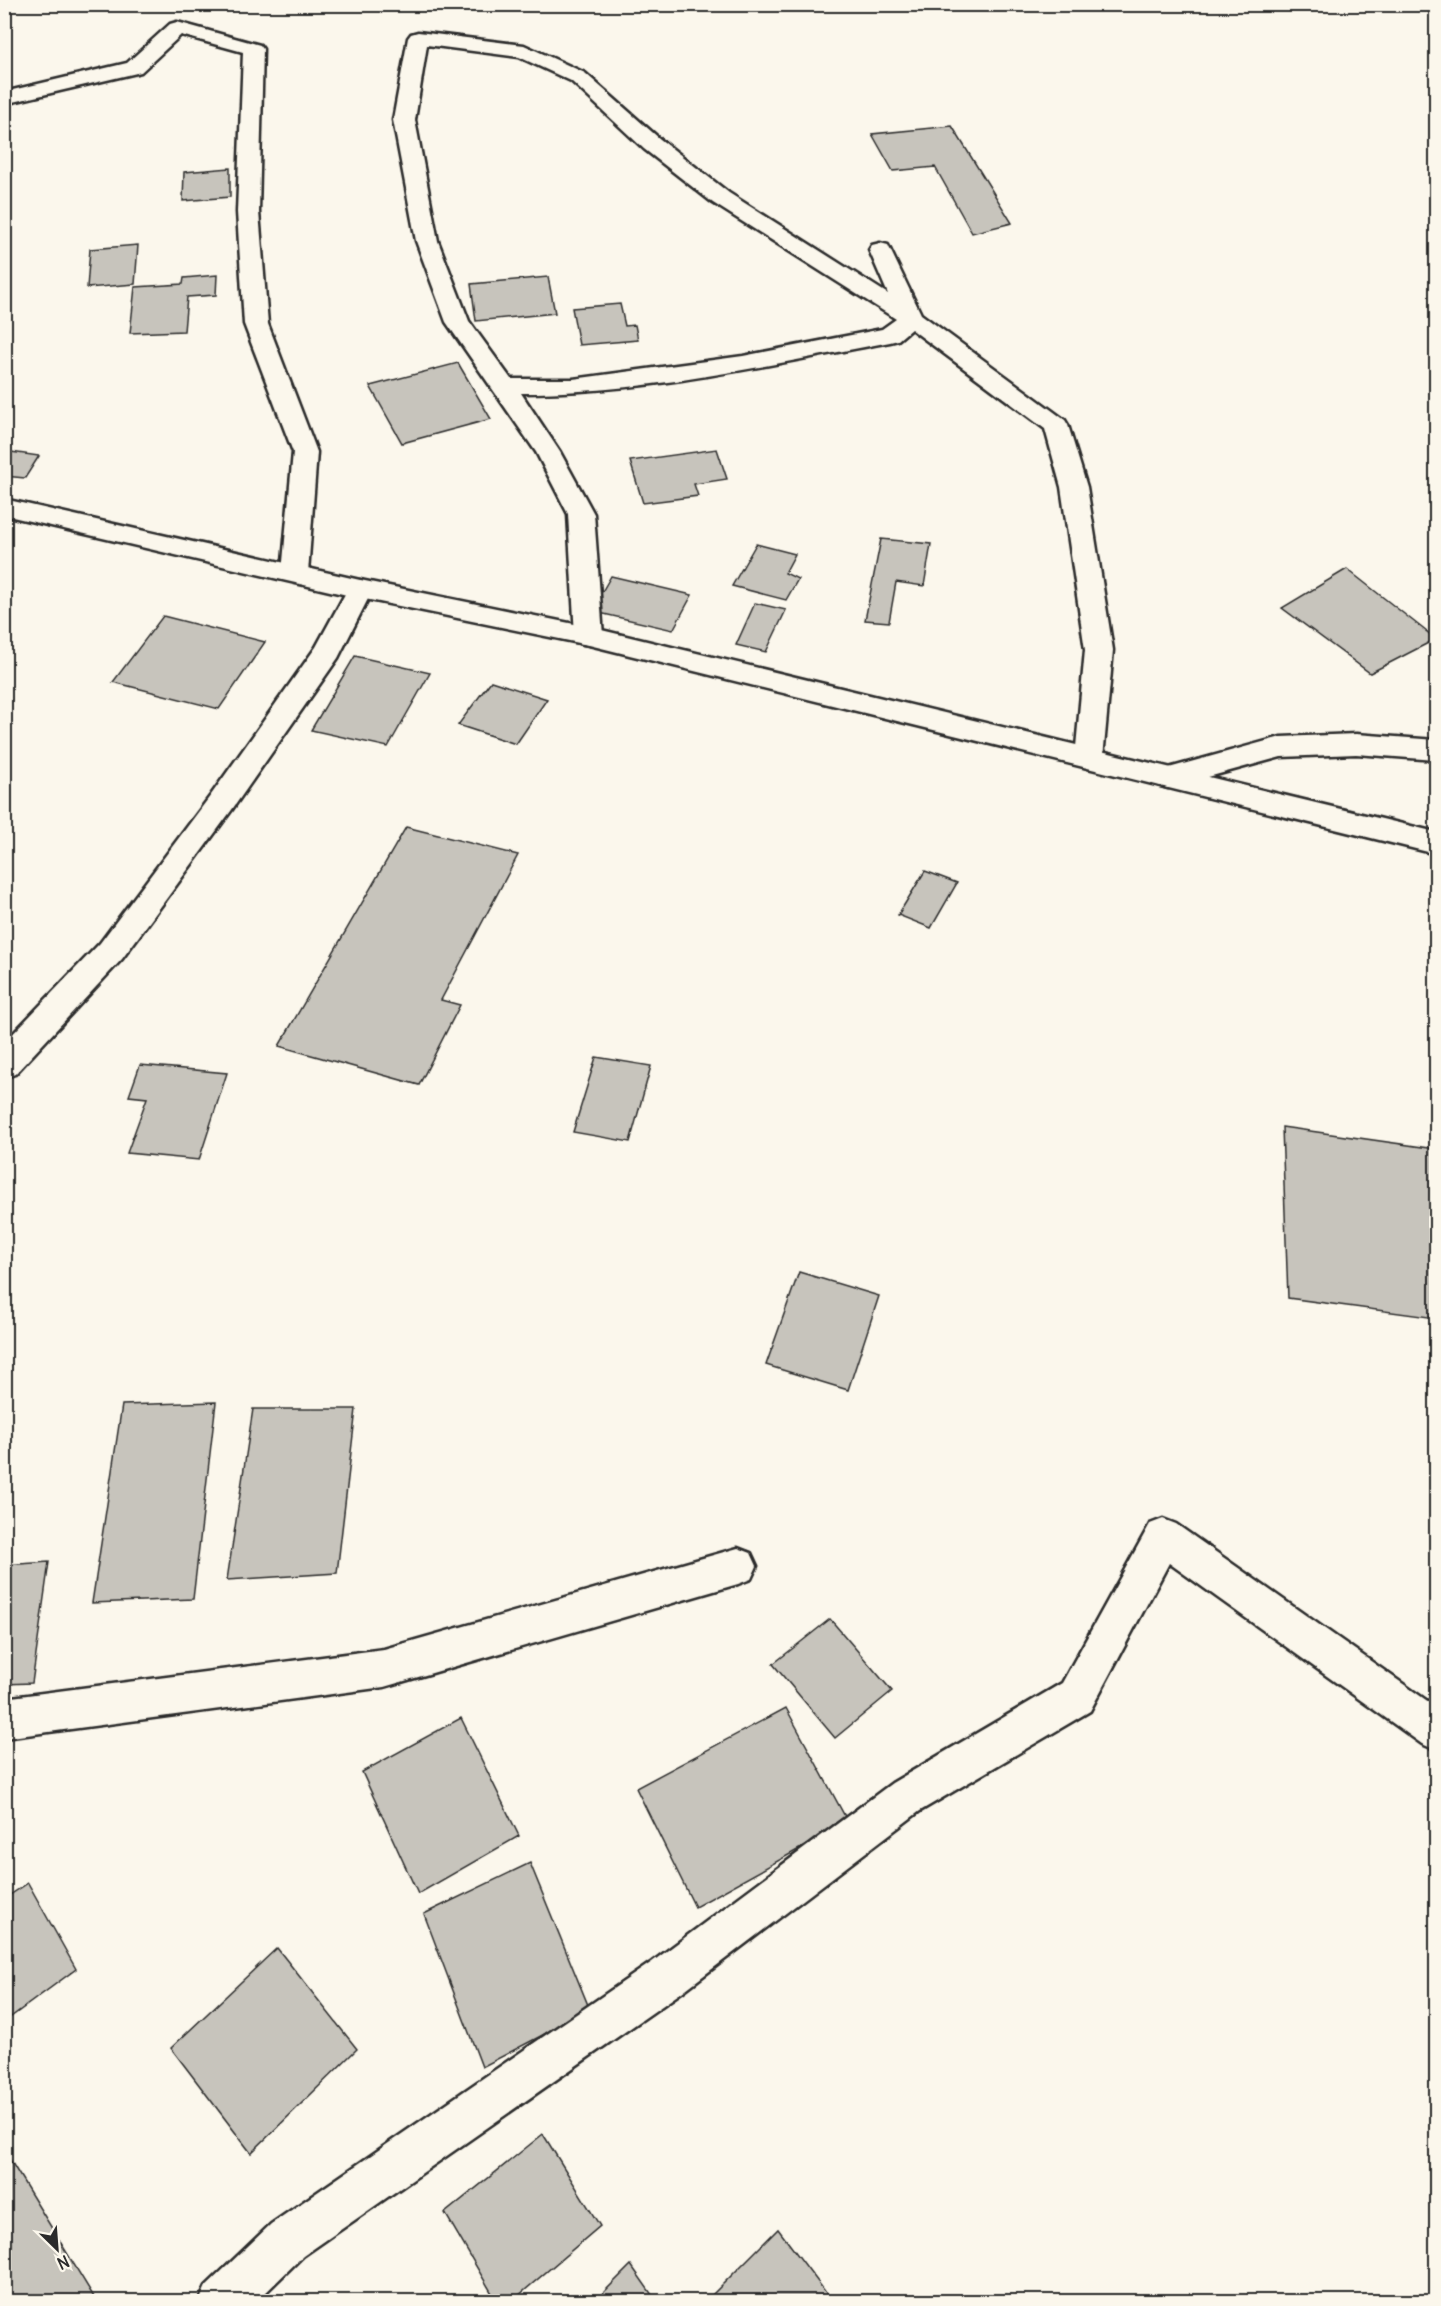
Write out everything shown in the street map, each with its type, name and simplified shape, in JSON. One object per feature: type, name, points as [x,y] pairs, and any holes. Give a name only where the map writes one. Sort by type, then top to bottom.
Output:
[{"type":"street","points":[[4,98],[134,68],[177,28],[253,49],[248,212],[256,324],[305,452],[295,573]]},
{"type":"street","points":[[589,636],[581,514],[548,452],[505,386],[458,322],[427,241],[404,120],[418,38],[524,51],[578,77],[652,144],[722,198],[911,318],[1056,425],[1074,487],[1100,650],[1089,758]]},
{"type":"street","points":[[880,250],[911,318]]},
{"type":"street","points":[[505,386],[573,386],[743,363],[890,335],[911,318]]},
{"type":"street","points":[[4,507],[360,589],[589,636],[1437,843]]},
{"type":"street","points":[[4,1065],[111,951],[221,803],[328,651],[360,589]]},
{"type":"street","points":[[1168,778],[1281,747],[1356,744],[1437,750]]},
{"type":"street","points":[[222,2301],[286,2240],[667,1977],[906,1797],[1076,1697],[1163,1537],[1437,1730]]},
{"type":"street","points":[[4,1718],[384,1668],[738,1566]]},
{"type":"building","points":[[952,126],[1012,223],[972,233],[935,167],[893,171],[872,134]]},
{"type":"building","points":[[230,168],[230,197],[183,201],[184,172]]},
{"type":"building","points":[[138,245],[135,284],[87,288],[90,249]]},
{"type":"building","points":[[217,275],[216,295],[187,297],[184,331],[130,333],[135,287],[183,284],[184,278]]},
{"type":"building","points":[[548,277],[555,313],[476,321],[471,284]]},
{"type":"building","points":[[620,304],[625,326],[635,325],[638,340],[579,345],[572,308]]},
{"type":"building","points":[[458,363],[491,419],[402,443],[370,386]]},
{"type":"building","points":[[717,449],[727,479],[694,484],[698,496],[643,503],[630,461]]},
{"type":"building","points":[[4,451],[39,456],[25,478],[4,476]]},
{"type":"building","points":[[881,539],[931,544],[924,586],[896,582],[889,622],[865,620]]},
{"type":"building","points":[[756,544],[795,554],[785,573],[798,579],[786,600],[732,586]]},
{"type":"building","points":[[1347,569],[1436,639],[1370,673],[1282,608]]},
{"type":"building","points":[[611,576],[692,595],[673,630],[591,611]]},
{"type":"building","points":[[755,603],[786,610],[766,652],[736,645]]},
{"type":"building","points":[[163,616],[265,642],[219,709],[113,682]]},
{"type":"building","points":[[355,656],[430,673],[388,747],[311,730]]},
{"type":"building","points":[[491,681],[547,699],[516,744],[458,725]]},
{"type":"building","points":[[406,827],[518,855],[441,1000],[460,1005],[419,1085],[279,1046]]},
{"type":"building","points":[[925,871],[957,883],[931,928],[898,915]]},
{"type":"building","points":[[596,1057],[651,1066],[630,1142],[573,1132]]},
{"type":"building","points":[[140,1065],[227,1073],[199,1160],[127,1153],[147,1098],[129,1096]]},
{"type":"building","points":[[1282,1127],[1436,1149],[1436,1318],[1288,1298]]},
{"type":"building","points":[[799,1272],[879,1296],[848,1390],[766,1365]]},
{"type":"building","points":[[216,1402],[193,1599],[92,1603],[122,1405]]},
{"type":"building","points":[[253,1409],[356,1409],[337,1573],[227,1580]]},
{"type":"building","points":[[49,1562],[32,1683],[4,1684],[4,1565]]},
{"type":"building","points":[[830,1619],[892,1691],[835,1738],[773,1664]]},
{"type":"building","points":[[786,1708],[848,1822],[695,1907],[636,1788]]},
{"type":"building","points":[[461,1718],[519,1836],[418,1894],[362,1772]]},
{"type":"building","points":[[530,1863],[590,2010],[482,2067],[424,1914]]},
{"type":"building","points":[[28,1883],[76,1969],[4,2022],[4,1899]]},
{"type":"building","points":[[277,1948],[357,2049],[251,2153],[171,2048]]},
{"type":"building","points":[[543,2134],[600,2226],[511,2302],[497,2302],[445,2213]]},
{"type":"building","points":[[4,2150],[97,2302],[4,2302]]},
{"type":"building","points":[[778,2229],[833,2302],[705,2302]]},
{"type":"building","points":[[631,2265],[657,2302],[594,2302]]}]
